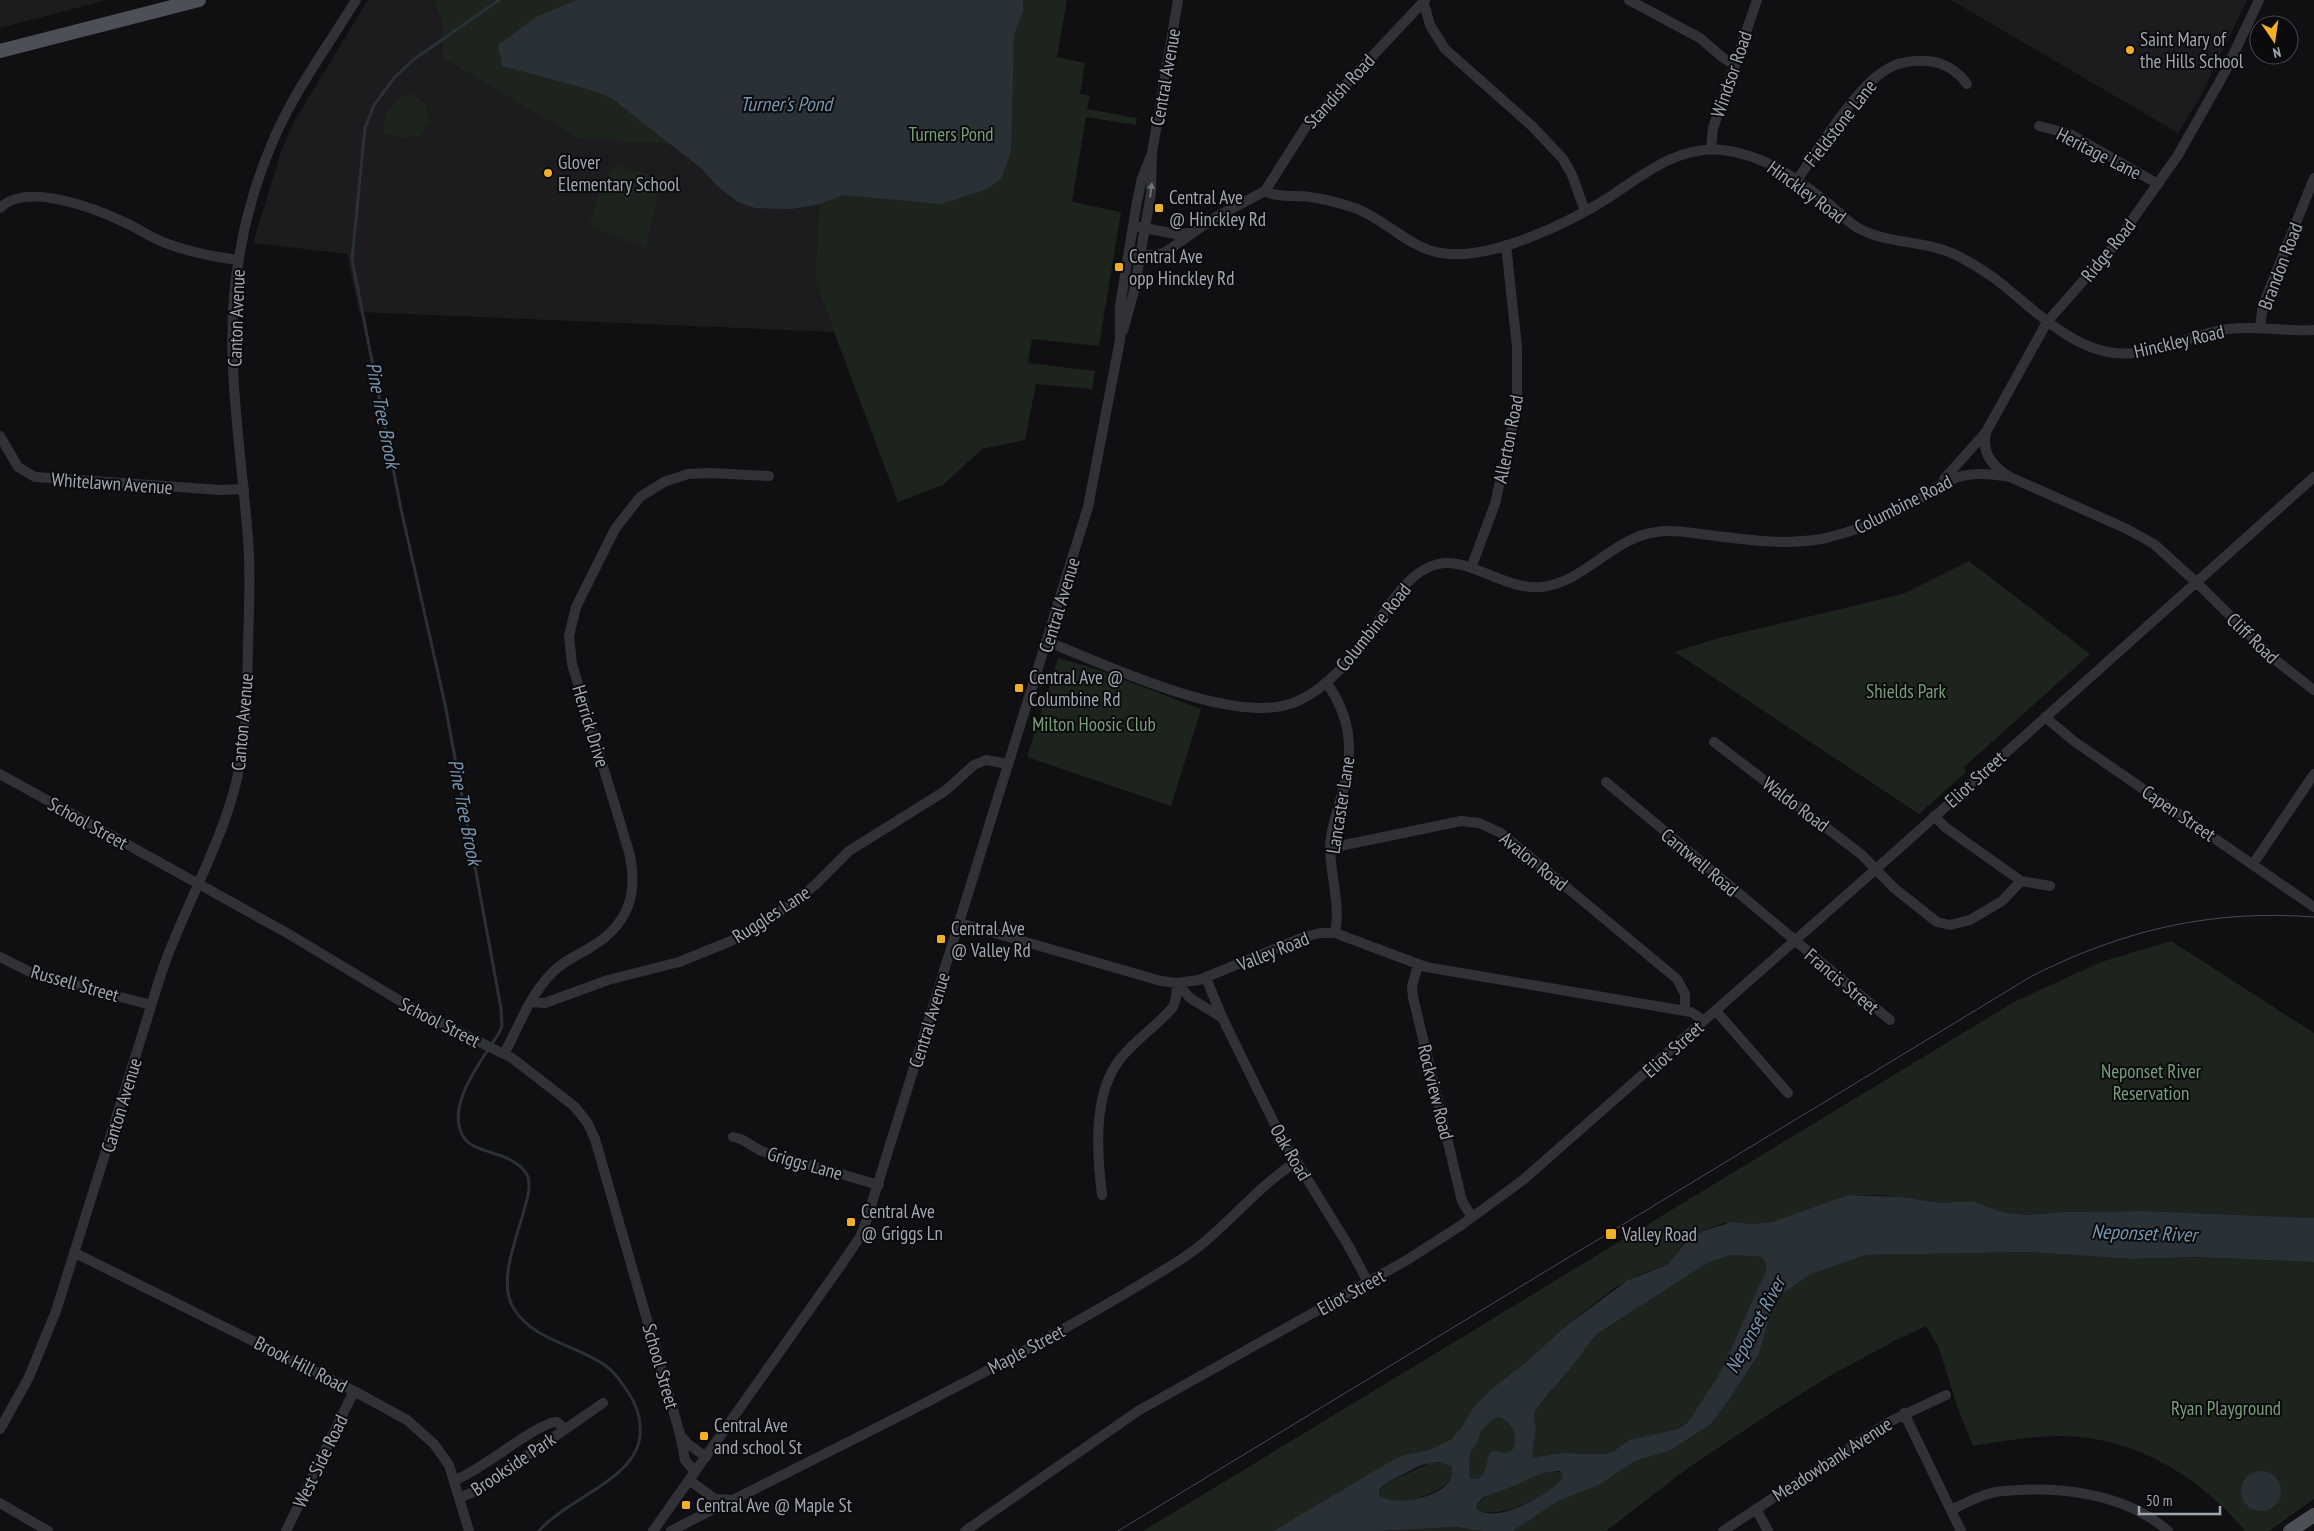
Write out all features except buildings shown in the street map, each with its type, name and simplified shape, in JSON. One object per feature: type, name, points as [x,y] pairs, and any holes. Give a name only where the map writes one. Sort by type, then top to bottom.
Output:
[{"type":"main road","points":[[0,51],[199,0]]},
{"type":"main road","points":[[2290,1531],[2314,1515]]},
{"type":"street","name":"Canton Avenue","points":[[0,1429],[39,1356],[56,1311],[167,956],[230,809],[239,773],[245,731],[249,569],[235,394],[233,335],[238,260],[248,219],[274,140],[295,99],[356,0]]},
{"type":"street","name":"Central Avenue","points":[[653,1531],[856,1242],[879,1185],[1008,764],[1048,642],[1092,492],[1120,340],[1132,301],[1141,253],[1151,193],[1152,153],[1178,0]]},
{"type":"street","points":[[1629,0],[1700,38],[1722,57],[1735,65]]},
{"type":"street","name":"Windsor Road","points":[[1711,149],[1713,128],[1757,0]]},
{"type":"street","name":"Ridge Road","points":[[1937,486],[1968,456],[1986,432],[2047,322],[2113,247],[2181,150],[2225,72],[2259,0]]},
{"type":"street","points":[[1424,1],[1430,25],[1445,49],[1533,127],[1559,155],[1572,175],[1585,211]]},
{"type":"street","name":"Standish Road","points":[[1264,191],[1305,128],[1424,1]]},
{"type":"street","name":"Fieldstone Lane","points":[[1797,180],[1857,97],[1876,76],[1889,68],[1912,61],[1937,62],[1958,73],[1967,84]]},
{"type":"street","name":"Heritage Lane","points":[[2039,126],[2070,134],[2158,184]]},
{"type":"street","name":"Hinckley Road","points":[[1264,191],[1272,194],[1308,197],[1351,206],[1371,215],[1425,248],[1439,253],[1466,254],[1506,245],[1543,231],[1585,211],[1664,161],[1690,152],[1711,149],[1732,151],[1762,159],[1797,180],[1863,231],[1935,247],[1960,257],[1996,279],[2047,322],[2090,346],[2107,352],[2124,354],[2159,348],[2223,329],[2260,327],[2314,330]]},
{"type":"street","name":"Central Avenue","points":[[1120,340],[1120,306],[1133,226],[1142,178],[1152,153]]},
{"type":"street","name":"Brandon Road","points":[[2260,327],[2263,305],[2314,178]]},
{"type":"street","points":[[1129,251],[1156,255],[1164,253],[1192,232],[1264,191]]},
{"type":"street","points":[[0,208],[10,199],[23,196],[71,204],[115,218],[172,246],[197,253],[238,260]]},
{"type":"street","points":[[1133,226],[1176,234],[1192,232]]},
{"type":"street","name":"Allerton Road","points":[[1471,568],[1492,513],[1517,405],[1518,353],[1506,245]]},
{"type":"street","name":"Columbine Road","points":[[1986,432],[1986,452],[1994,465],[2010,477],[2145,538],[2163,550],[2196,582]]},
{"type":"street","name":"Whitelawn Avenue","points":[[0,436],[18,467],[34,477],[221,490],[244,489]]},
{"type":"street","name":"Herrick Drive","points":[[502,1053],[531,1002],[553,971],[596,944],[614,928],[629,907],[633,891],[634,873],[630,852],[572,659],[569,636],[576,607],[620,520],[648,491],[671,479],[693,474],[770,476]]},
{"type":"street","name":"Columbine Road","points":[[1048,642],[1183,694],[1244,708],[1264,709],[1284,706],[1301,700],[1326,682],[1354,654],[1401,591],[1417,574],[1429,567],[1443,563],[1458,564],[1512,584],[1542,587],[1565,581],[1622,543],[1652,532],[1676,531],[1770,542],[1817,539],[1850,531],[1883,518],[1916,501],[1937,486],[1963,475],[1984,474],[2010,477]]},
{"type":"street","name":"Eliot Street","points":[[966,1531],[1147,1405],[1418,1254],[1472,1218],[1536,1169],[1876,869],[2314,477]]},
{"type":"street","name":"Cliff Road","points":[[2196,582],[2274,659],[2313,687]]},
{"type":"street","name":"Lancaster Lane","points":[[1326,682],[1338,698],[1345,714],[1349,744],[1347,774],[1333,823],[1330,848],[1331,870],[1338,911],[1335,933]]},
{"type":"street","name":"Capen Street","points":[[2045,717],[2075,742],[2314,907]]},
{"type":"street","name":"Waldo Road","points":[[1714,742],[1862,855],[1894,888],[1943,924],[1957,924],[1982,914],[2002,901],[2021,882]]},
{"type":"street","name":"Ruggles Lane","points":[[531,1002],[545,1003],[608,980],[679,962],[731,941],[792,904],[859,843],[945,791],[974,765],[986,760],[1008,764]]},
{"type":"street","name":"School Street","points":[[0,774],[287,933],[409,1007],[502,1053],[527,1068],[566,1099],[581,1114],[592,1130],[680,1434],[685,1460],[692,1476]]},
{"type":"street","points":[[2253,864],[2314,774]]},
{"type":"street","name":"Cantwell Road","points":[[1606,782],[1794,941]]},
{"type":"street","points":[[1934,816],[1945,827],[2021,882],[2050,886]]},
{"type":"street","name":"Avalon Road","points":[[1330,848],[1451,822],[1471,821],[1487,825],[1501,833],[1677,979],[1685,994],[1685,1011]]},
{"type":"street","name":"Valley Road","points":[[960,923],[1161,981],[1177,983],[1206,978],[1304,938],[1320,933],[1335,933],[1418,965],[1685,1011],[1696,1014],[1704,1021]]},
{"type":"street","name":"Francis Street","points":[[1794,941],[1890,1020]]},
{"type":"street","name":"Russell Street","points":[[0,957],[34,974],[152,1004]]},
{"type":"street","name":"Rockview Road","points":[[1418,965],[1412,986],[1412,997],[1462,1201],[1472,1218]]},
{"type":"street","name":"Oak Road","points":[[1206,978],[1222,1017],[1276,1127],[1348,1245],[1368,1282]]},
{"type":"street","points":[[1177,983],[1190,998],[1222,1017]]},
{"type":"street","points":[[1102,1196],[1098,1133],[1109,1079],[1122,1056],[1173,1007],[1177,983]]},
{"type":"street","points":[[1716,1011],[1788,1093]]},
{"type":"street","name":"Griggs Lane","points":[[733,1137],[741,1139],[761,1151],[879,1185]]},
{"type":"street","name":"Maple Street","points":[[671,1531],[901,1414],[1114,1301],[1196,1248],[1270,1181],[1296,1162]]},
{"type":"street","name":"Brook Hill Road","points":[[75,1253],[354,1391],[397,1414],[423,1432],[445,1458],[455,1480],[469,1531]]},
{"type":"street","name":"West Side Road","points":[[286,1531],[354,1391]]},
{"type":"street","name":"Meadowbank Avenue","points":[[1723,1531],[1904,1412],[1946,1395]]},
{"type":"street","name":"Brookside Park","points":[[460,1497],[476,1491],[603,1403]]},
{"type":"street","points":[[1904,1412],[1961,1531]]},
{"type":"street","name":"Brookside Park","points":[[455,1480],[480,1468],[544,1425],[557,1422],[565,1429]]},
{"type":"street","name":"School Street","points":[[680,1434],[688,1444],[706,1457]]},
{"type":"street","points":[[692,1476],[715,1500],[733,1500]]},
{"type":"street","points":[[1951,1510],[1972,1499],[2003,1491],[2076,1492],[2098,1496],[2131,1508],[2168,1531]]},
{"type":"street","points":[[0,1504],[48,1531]]},
{"type":"street","points":[[1756,1509],[1768,1531]]},
{"type":"shaded area","points":[[0,0],[107,0],[0,28]]},
{"type":"shaded area","name":"Glover Elementary School","points":[[368,0],[433,0],[443,22],[444,59],[822,152],[815,281],[834,332],[359,312],[347,254],[253,243],[282,149],[293,123]]},
{"type":"shaded area","name":"Saint Mary of the Hills School","points":[[1951,0],[2247,0],[2198,101],[2178,133]]},
{"type":"green space","name":"Turners Pond","points":[[433,0],[1067,0],[1057,57],[1085,63],[1080,94],[1090,96],[1087,109],[1137,118],[1136,125],[1086,117],[1072,202],[1121,212],[1099,346],[1032,339],[1028,363],[1095,371],[1092,389],[1036,384],[1025,440],[982,449],[943,485],[898,502],[815,281],[822,152],[580,139],[443,58],[443,22]]},
{"type":"green space","points":[[409,93],[426,104],[430,121],[421,136],[400,138],[383,132],[383,125],[390,108]]},
{"type":"green space","points":[[616,164],[633,171],[646,173],[659,188],[646,248],[589,226],[603,182]]},
{"type":"green space","name":"Shields Park","points":[[1969,561],[2090,654],[1963,768],[1967,771],[1919,814],[1675,652],[1715,639],[1903,594]]},
{"type":"green space","name":"Milton Hoosic Club","points":[[1058,658],[1093,668],[1201,709],[1171,806],[1027,757]]},
{"type":"green space","name":"Neponset River Reservation","points":[[2171,941],[2314,1033],[2314,1218],[2144,1211],[2062,1212],[2025,1215],[2002,1212],[1971,1201],[1941,1203],[1883,1195],[1848,1195],[1772,1222],[1750,1224],[1724,1223],[1703,1231],[1684,1243],[1667,1265],[1638,1275],[1614,1288],[1566,1326],[1525,1363],[1489,1391],[1472,1409],[1461,1428],[1450,1440],[1429,1450],[1403,1455],[1391,1461],[1273,1531],[1143,1531],[2014,1002],[2101,962]]},
{"type":"green space","name":"Ryan Playground","points":[[2029,1252],[2133,1259],[2196,1257],[2314,1262],[2314,1499],[2269,1531],[2245,1531],[2207,1492],[2162,1462],[2137,1451],[2084,1437],[2057,1436],[1973,1446],[1957,1406],[1939,1348],[1926,1326],[1826,1378],[1772,1412],[1688,1468],[1606,1531],[1513,1531],[1558,1501],[1599,1485],[1635,1461],[1669,1451],[1710,1425],[1759,1354],[1773,1305],[1788,1288],[1811,1274],[1866,1255]]},
{"type":"green space","points":[[1732,1255],[1762,1257],[1766,1270],[1721,1371],[1688,1422],[1678,1429],[1629,1440],[1614,1451],[1604,1454],[1579,1453],[1532,1458],[1536,1430],[1534,1413],[1596,1336],[1709,1262]]},
{"type":"green space","points":[[1499,1417],[1504,1419],[1513,1430],[1515,1440],[1513,1449],[1505,1453],[1497,1451],[1489,1456],[1483,1474],[1478,1479],[1471,1478],[1469,1474],[1470,1453],[1477,1444],[1481,1431],[1493,1418]]},
{"type":"green space","points":[[1430,1463],[1446,1463],[1451,1466],[1453,1477],[1439,1489],[1418,1498],[1396,1501],[1379,1495],[1379,1490],[1383,1485]]},
{"type":"green space","points":[[1555,1471],[1563,1474],[1560,1482],[1552,1490],[1525,1504],[1496,1512],[1484,1512],[1476,1508],[1488,1495],[1499,1489],[1536,1475]]},
{"type":"green space","points":[[1456,1527],[1483,1531],[1379,1531]]},
{"type":"water","name":"Turner's Pond","points":[[577,0],[1023,0],[1023,12],[1014,34],[1011,152],[1001,179],[987,189],[941,204],[844,195],[816,205],[791,209],[755,208],[738,202],[717,186],[702,169],[610,97],[502,66],[498,45],[538,16]]},
{"type":"water","name":"Neponset River","points":[[1848,1195],[1900,1197],[1941,1203],[1972,1201],[2002,1212],[2025,1215],[2062,1212],[2144,1211],[2314,1218],[2314,1262],[2196,1257],[2133,1259],[2029,1252],[1866,1255],[1811,1274],[1780,1295],[1773,1305],[1759,1354],[1710,1425],[1669,1451],[1635,1461],[1599,1485],[1558,1501],[1513,1531],[1483,1531],[1456,1527],[1379,1531],[1273,1531],[1391,1461],[1403,1455],[1429,1450],[1450,1440],[1461,1428],[1472,1409],[1489,1391],[1525,1363],[1566,1326],[1628,1280],[1667,1265],[1684,1244],[1703,1231],[1732,1222],[1750,1224],[1772,1222]],"holes":[[[1732,1255],[1762,1257],[1766,1270],[1721,1371],[1688,1422],[1678,1429],[1629,1440],[1614,1451],[1604,1454],[1562,1453],[1532,1458],[1536,1430],[1534,1413],[1592,1340],[1600,1332],[1709,1262]],[[1499,1417],[1504,1419],[1513,1430],[1515,1440],[1513,1449],[1505,1453],[1490,1452],[1481,1476],[1478,1479],[1471,1478],[1469,1474],[1470,1453],[1477,1444],[1481,1431],[1493,1419]],[[1438,1462],[1451,1466],[1452,1476],[1446,1485],[1437,1492],[1425,1497],[1398,1500],[1387,1499],[1379,1495],[1379,1490],[1383,1485],[1421,1465]],[[1553,1471],[1560,1471],[1563,1477],[1548,1492],[1522,1506],[1495,1513],[1484,1513],[1476,1508],[1478,1503],[1489,1495]]]},
{"type":"water","points":[[2257,1471],[2265,1471],[2272,1474],[2278,1480],[2281,1491],[2278,1502],[2272,1508],[2265,1511],[2257,1511],[2250,1508],[2244,1502],[2241,1495],[2241,1487],[2244,1480],[2250,1474]]},
{"type":"waterway","name":"Pine Tree Brook","points":[[499,0],[413,60],[394,78],[374,105],[365,128],[352,259],[401,509],[445,704],[501,1008],[502,1026],[499,1033],[475,1070],[461,1099],[458,1113],[459,1127],[468,1142],[514,1162],[524,1170],[528,1177],[527,1198],[513,1247],[508,1273],[507,1286],[509,1298],[514,1309],[523,1320],[545,1336],[595,1359],[610,1369],[632,1398],[640,1422],[639,1442],[633,1456],[623,1468],[595,1490],[550,1520],[539,1531]]},
{"type":"tram line","points":[[1118,1531],[2032,976],[2100,946],[2169,926],[2240,916],[2314,917]]},
{"type":"place","name":"Saint Mary of the Hills School","points":[[2130,50]]},
{"type":"place","name":"Glover Elementary School","points":[[548,173]]},
{"type":"place","name":"Central Ave @ Hinckley Rd","points":[[1159,208]]},
{"type":"place","name":"Central Ave opp Hinckley Rd","points":[[1119,267]]},
{"type":"place","name":"Central Ave @ Columbine Rd","points":[[1019,688]]},
{"type":"place","name":"Central Ave @ Valley Rd","points":[[941,939]]},
{"type":"place","name":"Central Ave @ Griggs Ln","points":[[851,1222]]},
{"type":"place","name":"Valley Road","points":[[1611,1234]]},
{"type":"place","name":"Central Ave and school St","points":[[704,1436]]},
{"type":"place","name":"Central Ave @ Maple St","points":[[686,1505]]}]
